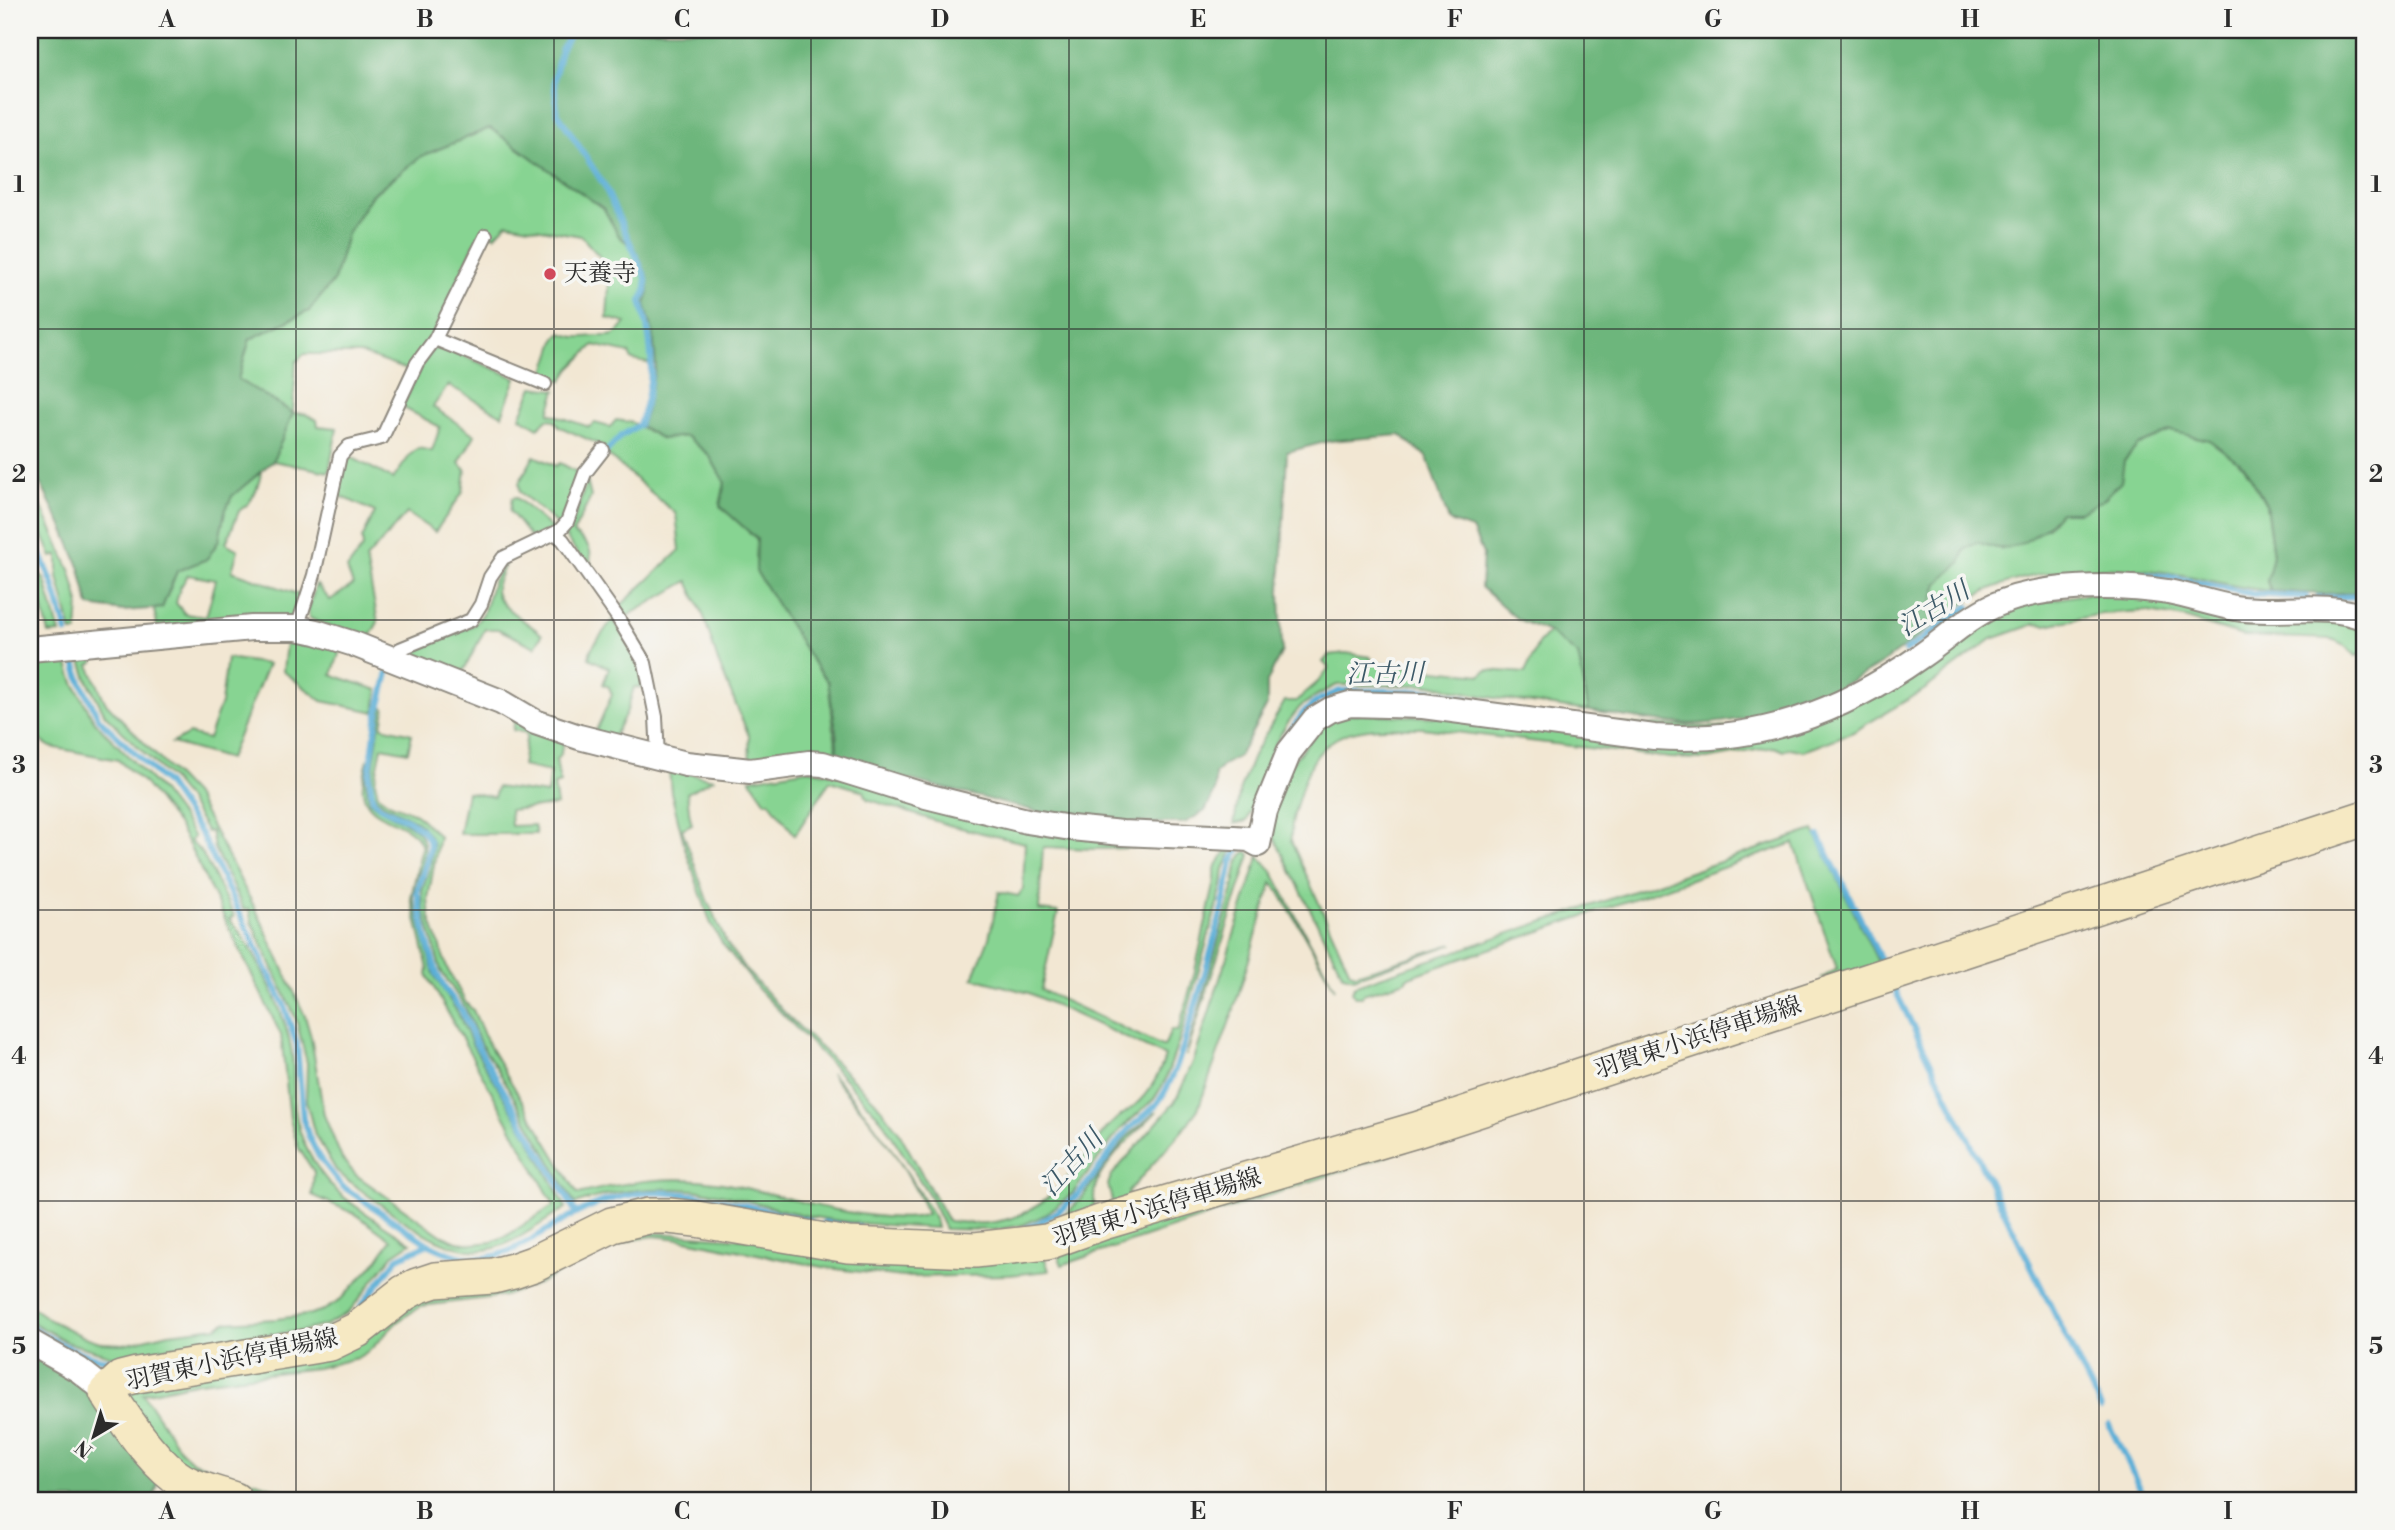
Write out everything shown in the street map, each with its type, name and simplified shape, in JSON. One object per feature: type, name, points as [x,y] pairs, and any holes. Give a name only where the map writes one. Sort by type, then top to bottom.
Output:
[{"type":"main road","name":"羽賀東小浜停車場線","points":[[234,1500],[181,1480],[166,1468],[126,1421],[107,1392],[121,1379],[136,1375],[330,1343],[357,1330],[417,1286],[435,1280],[493,1276],[513,1271],[612,1225],[648,1216],[696,1219],[859,1245],[975,1250],[1047,1242],[1103,1222],[1416,1130],[2365,818]]},
{"type":"street","points":[[30,649],[224,630],[297,628],[389,658],[501,702],[554,729],[686,764],[750,771],[809,763],[823,764],[926,796],[1027,821],[1122,833],[1242,839],[1258,844],[1265,811],[1279,771],[1289,752],[1315,719],[1330,710],[1350,704],[1423,706],[1691,740],[1740,735],[1810,718],[1889,677],[1969,620],[1996,605],[2048,592],[2119,588],[2166,592],[2258,611],[2334,611],[2353,613],[2365,618]]},
{"type":"street","points":[[30,1342],[79,1370],[107,1392]]},
{"type":"lane","points":[[297,628],[314,575],[340,456],[349,446],[382,438],[416,363],[435,339],[486,235]]},
{"type":"lane","points":[[435,339],[545,384]]},
{"type":"lane","points":[[389,658],[400,649],[471,620],[481,604],[489,577],[503,558],[555,533],[567,522],[585,473],[603,450]]},
{"type":"lane","points":[[555,533],[571,550],[645,663],[656,717],[658,757]]},
{"type":"green space","points":[[30,30],[2365,30],[2365,592],[2319,594],[2271,591],[2267,582],[2273,555],[2266,504],[2244,466],[2209,440],[2171,431],[2138,445],[2124,461],[2121,482],[2103,500],[2080,512],[2060,512],[2041,531],[2016,546],[1996,548],[1977,542],[1965,550],[1960,563],[1938,583],[1929,612],[1936,623],[1864,674],[1791,706],[1739,719],[1689,724],[1639,719],[1589,711],[1578,655],[1549,632],[1517,619],[1481,587],[1483,554],[1472,529],[1449,521],[1427,457],[1400,435],[1329,441],[1287,452],[1280,591],[1282,651],[1267,682],[1267,705],[1239,756],[1223,765],[1215,774],[1215,791],[1205,811],[1184,823],[1072,820],[838,762],[836,729],[828,682],[756,571],[757,539],[720,506],[725,483],[709,455],[686,436],[662,439],[641,426],[656,365],[653,331],[645,304],[649,292],[648,277],[635,249],[619,236],[604,209],[490,128],[422,156],[372,194],[347,234],[334,280],[309,311],[250,339],[238,379],[293,413],[273,461],[232,496],[225,511],[219,540],[207,559],[177,571],[162,608],[123,611],[89,606],[80,569],[64,530],[30,463]]},
{"type":"green space","points":[[490,128],[604,209],[619,236],[635,249],[648,277],[649,292],[645,304],[653,331],[656,365],[632,360],[629,353],[594,345],[562,381],[544,374],[556,338],[561,333],[578,337],[610,336],[616,334],[626,323],[607,318],[610,268],[581,236],[507,223],[495,236],[481,230],[433,334],[407,370],[362,354],[304,354],[296,362],[293,413],[238,379],[250,339],[309,311],[334,280],[347,234],[372,195],[421,156]]},
{"type":"green space","points":[[445,348],[516,378],[502,415],[448,385],[433,407],[475,435],[459,463],[466,470],[463,492],[435,532],[407,513],[366,559],[378,622],[367,642],[309,618],[308,611],[316,584],[330,600],[353,585],[347,569],[363,547],[362,539],[375,512],[336,494],[342,460],[347,455],[393,479],[418,448],[432,451],[440,427],[402,407],[422,365],[433,349]]},
{"type":"green space","points":[[533,387],[556,390],[549,413],[589,427],[595,423],[610,427],[616,420],[631,422],[662,439],[686,436],[709,455],[725,483],[720,506],[757,539],[756,571],[828,682],[838,762],[750,766],[749,736],[688,581],[622,619],[617,609],[680,550],[676,514],[608,455],[603,446],[560,427],[554,420],[547,419],[538,428],[520,417]]},
{"type":"green space","points":[[293,413],[305,414],[317,420],[318,426],[337,428],[329,472],[273,461]]},
{"type":"green space","points":[[2171,431],[2209,440],[2244,466],[2266,504],[2273,555],[2267,582],[2271,591],[2184,575],[2130,569],[2062,572],[2020,579],[1992,588],[1967,601],[1936,623],[1929,612],[1938,583],[1960,563],[1965,550],[1977,542],[2001,549],[2048,527],[2060,512],[2080,512],[2138,445]]},
{"type":"green space","points":[[534,456],[556,466],[560,463],[581,474],[559,526],[520,492],[519,483]]},
{"type":"green space","points":[[262,471],[256,491],[249,503],[239,511],[226,543],[238,550],[232,571],[300,595],[292,622],[157,627],[154,609],[162,608],[177,571],[207,559],[219,540],[225,511],[232,496]],"holes":[[[188,575],[216,580],[206,617],[185,614],[176,603],[180,588]]]},
{"type":"green space","points":[[30,481],[71,572],[79,603],[77,632],[72,632],[58,577],[58,555],[52,557],[36,519]]},
{"type":"green space","points":[[587,481],[591,497],[573,533],[589,548],[590,562],[597,573],[594,576],[564,535],[574,520]]},
{"type":"green space","points":[[516,497],[552,529],[531,538],[510,511],[512,498]]},
{"type":"green space","points":[[30,545],[37,561],[32,563],[45,581],[60,633],[49,634],[38,590],[30,574]]},
{"type":"green space","points":[[505,562],[496,586],[497,596],[507,608],[542,635],[535,647],[498,629],[485,629],[460,678],[408,654],[474,625],[483,614],[493,581]]},
{"type":"green space","points":[[2091,593],[2365,624],[2365,662],[2361,654],[2356,656],[2347,647],[2330,639],[2243,636],[2184,618],[2143,611],[2101,614],[2046,625],[2035,624],[1992,639],[1924,690],[1853,732],[1804,751],[1790,748],[1783,751],[1774,747],[1706,759],[1671,758],[1422,728],[1379,728],[1345,734],[1318,754],[1308,771],[1293,818],[1291,841],[1350,972],[1356,974],[1453,944],[1354,978],[1343,975],[1269,827],[1284,772],[1332,713],[1784,730],[1997,609]]},
{"type":"green space","points":[[613,619],[641,663],[646,688],[634,687],[627,711],[613,738],[594,735],[612,695],[609,687],[603,684],[609,668],[589,658],[591,649]]},
{"type":"green space","points":[[1549,632],[1579,655],[1589,711],[1488,697],[1431,685],[1337,685],[1300,707],[1286,725],[1270,753],[1247,821],[1234,824],[1240,789],[1254,754],[1285,701],[1296,701],[1319,681],[1329,668],[1323,662],[1329,655],[1346,653],[1370,657],[1374,663],[1481,675],[1487,670],[1525,673],[1538,644]]},
{"type":"green space","points":[[292,635],[341,648],[332,675],[378,690],[375,712],[322,701],[283,671],[286,643],[291,643]]},
{"type":"green space","points":[[91,653],[94,662],[89,665],[105,702],[196,797],[260,918],[305,1016],[324,1115],[342,1159],[356,1175],[441,1235],[457,1242],[492,1242],[508,1235],[554,1205],[427,975],[428,969],[411,898],[422,846],[409,830],[373,810],[367,802],[363,784],[368,759],[365,778],[369,801],[414,828],[424,844],[423,860],[413,898],[434,975],[458,1013],[473,1046],[527,1135],[566,1208],[504,1245],[476,1250],[457,1247],[437,1240],[398,1217],[336,1170],[315,1135],[306,1101],[307,1063],[296,1019],[252,923],[249,909],[244,910],[214,848],[211,831],[207,832],[188,800],[172,780],[105,715],[87,679],[79,654]]},
{"type":"green space","points":[[65,655],[74,683],[94,721],[160,789],[194,837],[190,841],[202,853],[234,916],[229,919],[248,945],[267,980],[288,1033],[297,1120],[315,1164],[329,1183],[346,1199],[411,1243],[393,1255],[349,1312],[326,1325],[302,1331],[215,1340],[116,1357],[69,1343],[30,1321],[30,1306],[50,1320],[82,1336],[103,1343],[124,1344],[169,1333],[217,1327],[225,1322],[307,1315],[324,1310],[339,1301],[376,1262],[391,1240],[357,1215],[312,1195],[314,1172],[298,1147],[290,1119],[281,1035],[177,824],[145,784],[118,760],[51,747],[30,734],[30,684],[35,678],[39,657]]},
{"type":"green space","points":[[227,658],[268,664],[229,759],[172,743],[189,734],[208,739],[221,703]]},
{"type":"green space","points":[[382,707],[385,708],[382,727],[412,734],[408,752],[382,747],[375,781],[378,795],[389,803],[416,814],[439,836],[428,899],[430,918],[448,970],[466,1003],[473,1010],[487,1042],[578,1194],[631,1183],[667,1179],[703,1180],[864,1215],[907,1218],[927,1214],[910,1179],[870,1119],[900,1161],[935,1219],[937,1228],[801,1215],[701,1191],[628,1191],[575,1204],[480,1043],[466,1009],[441,971],[423,907],[422,891],[430,867],[433,844],[430,836],[418,822],[383,804],[373,791],[372,778]]},
{"type":"green space","points":[[515,719],[564,740],[560,756],[556,759],[560,783],[554,785],[557,805],[510,810],[511,826],[534,825],[536,834],[459,834],[467,792],[494,797],[497,787],[547,794],[550,772],[522,766],[527,733],[513,730]]},
{"type":"green space","points":[[669,769],[713,779],[687,793],[692,824],[682,829],[707,900],[726,942],[745,969],[785,1013],[875,1101],[899,1132],[948,1221],[981,1223],[1007,1219],[1026,1212],[1042,1201],[1071,1174],[1112,1123],[1145,1095],[1157,1077],[1165,1056],[1029,993],[973,978],[989,938],[999,892],[1018,896],[1023,889],[1025,843],[948,825],[867,799],[864,791],[830,781],[795,835],[750,779],[809,769],[1162,847],[1043,847],[1039,910],[1058,912],[1041,990],[1164,1047],[1171,1030],[1178,1031],[1194,975],[1215,881],[1215,868],[1231,844],[1235,844],[1224,869],[1222,886],[1182,1032],[1165,1081],[1154,1099],[1120,1130],[1073,1193],[1045,1215],[1023,1225],[994,1230],[945,1229],[929,1195],[881,1119],[759,990],[722,943],[711,924],[685,848],[671,792]]},
{"type":"green space","points":[[1814,830],[1880,966],[1820,979],[1837,969],[1794,843],[1406,978],[1406,981],[1363,994],[1362,997],[1355,997],[1352,991],[1356,985]]},
{"type":"green space","points":[[1245,852],[1250,855],[1186,1056],[1233,889],[1238,862]]},
{"type":"green space","points":[[1259,856],[1272,871],[1335,989],[1272,883],[1233,1012],[1198,1109],[1128,1192],[1130,1198],[1113,1205],[1108,1185],[1111,1176],[1175,1102],[1194,1060]]},
{"type":"green space","points":[[831,1073],[867,1116],[841,1087]]},
{"type":"green space","points":[[1157,1111],[1105,1168],[1094,1191],[1094,1216],[1045,1234],[994,1240],[1051,1223],[1069,1211],[1127,1137]]},
{"type":"green space","points":[[1431,1141],[1062,1265],[1058,1254],[1060,1244]]},
{"type":"green space","points":[[614,1230],[1045,1259],[1049,1271],[1009,1275],[903,1277],[828,1268],[654,1236],[635,1239],[586,1258],[582,1246]]},
{"type":"green space","points":[[572,1250],[577,1263],[540,1283],[504,1296],[421,1306],[397,1322],[370,1350],[357,1358],[317,1368],[199,1382],[143,1394],[181,1451],[193,1462],[313,1500],[249,1500],[185,1477],[125,1393]]},
{"type":"green space","points":[[30,1354],[83,1384],[162,1472],[153,1500],[30,1500]]},
{"type":"waterway","points":[[572,30],[561,50],[554,78],[557,112],[604,185],[646,278],[646,291],[641,301],[651,349],[651,378],[645,408],[639,425],[621,436],[605,453]]},
{"type":"waterway","points":[[30,528],[53,584],[67,632]]},
{"type":"waterway","name":"江古川","points":[[2086,576],[2137,574],[2170,577],[2252,594],[2307,597]]},
{"type":"waterway","name":"江古川","points":[[2318,598],[2365,596]]},
{"type":"waterway","name":"江古川","points":[[1906,651],[1968,607]]},
{"type":"waterway","points":[[73,656],[81,682],[99,719],[167,784],[201,834],[284,1005],[297,1045],[303,1119],[319,1157],[342,1186],[428,1244]]},
{"type":"waterway","points":[[389,669],[378,713],[369,777],[373,800],[380,807],[408,820],[422,830],[429,840],[427,861],[417,892],[437,974],[462,1011],[476,1044],[576,1213]]},
{"type":"waterway","name":"江古川","points":[[1283,741],[1304,712],[1319,700],[1340,691],[1429,691],[1474,701]]},
{"type":"waterway","points":[[1819,836],[1881,960]]},
{"type":"waterway","name":"江古川","points":[[1026,1229],[1070,1202],[1125,1133],[1155,1106],[1165,1092],[1183,1049],[1215,939],[1232,861],[1241,845]]},
{"type":"waterway","points":[[1895,990],[2101,1408]]},
{"type":"waterway","points":[[361,1306],[398,1258],[428,1244],[463,1257],[494,1256],[522,1245],[587,1208],[625,1196],[649,1193],[695,1195],[810,1221]]},
{"type":"waterway","name":"江古川","points":[[824,1223],[859,1228]]},
{"type":"waterway","points":[[30,1326],[64,1346],[88,1356],[127,1361]]},
{"type":"waterway","points":[[158,1354],[188,1349]]},
{"type":"waterway","points":[[2109,1425],[2146,1500]]},
{"type":"place","name":"天養寺","points":[[550,274]]}]
